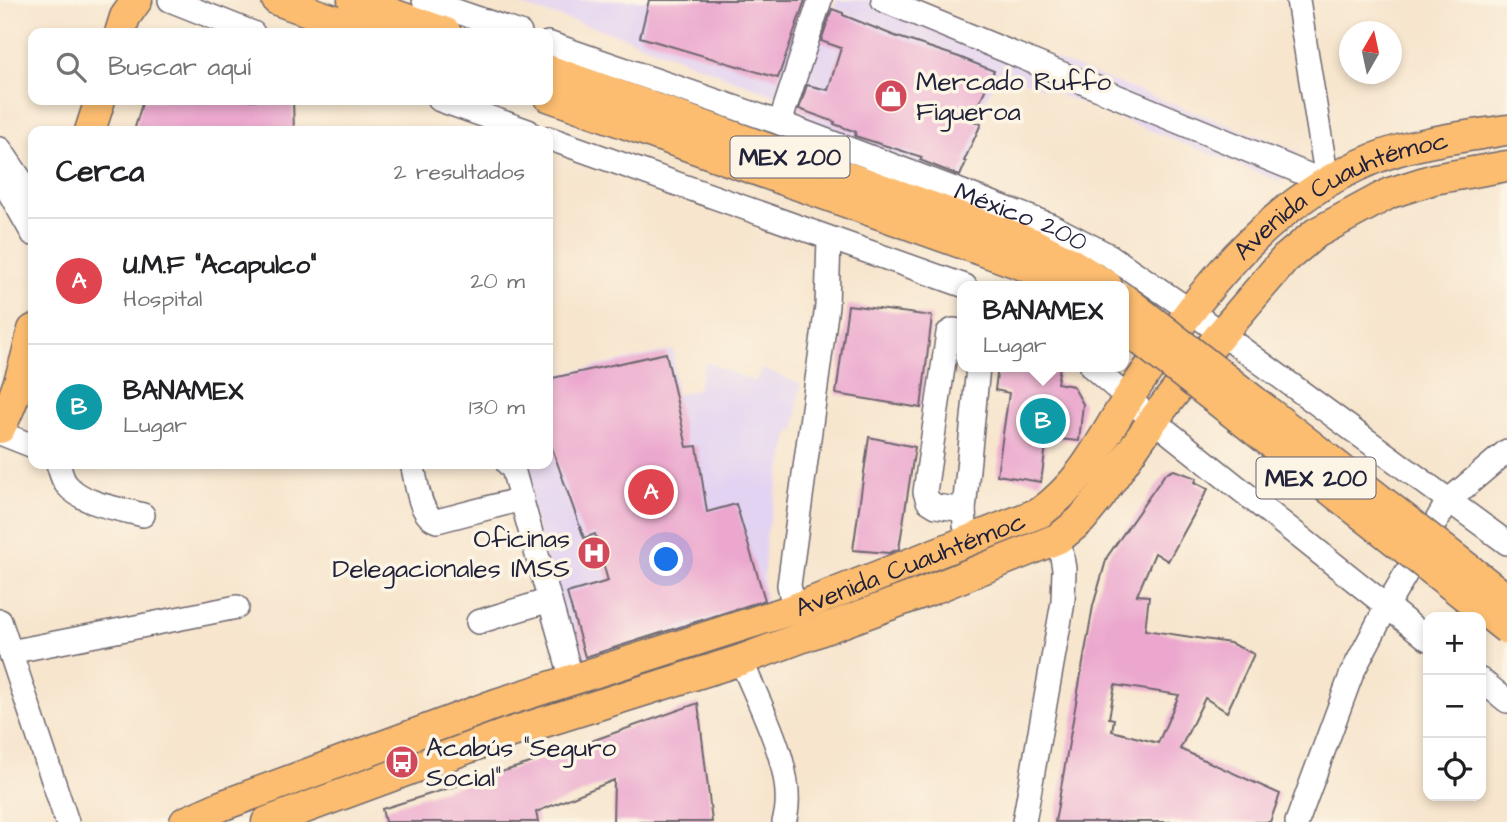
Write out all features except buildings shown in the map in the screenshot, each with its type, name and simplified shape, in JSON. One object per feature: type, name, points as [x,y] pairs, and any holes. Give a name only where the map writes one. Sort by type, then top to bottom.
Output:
[{"type":"main road","points":[[277,0],[356,28]]},
{"type":"main road","points":[[353,0],[432,28]]},
{"type":"main road","name":"México 200","points":[[553,72],[1027,254],[1059,281]]},
{"type":"main road","name":"México 200","points":[[553,98],[1027,254],[1069,262],[1099,281]]},
{"type":"main road","points":[[92,126],[98,105]]},
{"type":"main road","name":"Avenida Cuauhtémoc","points":[[185,822],[224,814],[496,704],[794,609],[1041,512],[1079,478],[1189,310],[1255,237],[1289,205],[1326,181],[1374,159],[1421,144],[1507,130]]},
{"type":"main road","name":"Avenida Cuauhtémoc","points":[[267,822],[506,734],[741,660],[930,590],[1059,538],[1081,520],[1099,498],[1153,420],[1221,334],[1286,259],[1316,233],[1390,192],[1434,179],[1507,166]]},
{"type":"main road","name":"MEX 200","points":[[1129,303],[1507,599]]},
{"type":"main road","name":"MEX 200","points":[[1129,331],[1507,629]]},
{"type":"main road","points":[[0,431],[28,352]]},
{"type":"street","points":[[170,0],[241,28]]},
{"type":"street","points":[[424,0],[505,28]]},
{"type":"street","points":[[779,123],[820,0]]},
{"type":"street","points":[[883,0],[1326,181]]},
{"type":"street","points":[[1298,0],[1326,181]]},
{"type":"street","name":"México 200","points":[[553,45],[779,123],[1050,225],[1110,256],[1189,310],[1507,542]]},
{"type":"street","points":[[454,105],[514,126]]},
{"type":"street","points":[[553,140],[957,283]]},
{"type":"street","points":[[0,149],[28,191]]},
{"type":"street","points":[[0,176],[28,225]]},
{"type":"street","points":[[794,609],[789,585],[827,306],[829,239]]},
{"type":"street","points":[[957,330],[948,333],[925,492],[928,501],[936,506],[964,510]]},
{"type":"street","points":[[966,542],[964,510],[978,372]]},
{"type":"street","points":[[1097,372],[1128,400],[1423,635]]},
{"type":"street","points":[[0,431],[28,444]]},
{"type":"street","points":[[1297,822],[1352,673],[1387,606],[1448,500],[1507,451]]},
{"type":"street","points":[[60,469],[64,483],[76,494],[88,500],[143,515]]},
{"type":"street","points":[[413,469],[424,511],[430,519],[437,521],[522,499]]},
{"type":"street","points":[[513,469],[572,680]]},
{"type":"street","points":[[1024,822],[1063,601],[1064,569],[1059,538]]},
{"type":"street","points":[[478,622],[550,600]]},
{"type":"street","points":[[10,652],[237,607]]},
{"type":"street","points":[[0,621],[67,822]]},
{"type":"street","points":[[741,660],[784,764],[789,807],[784,822]]},
{"type":"street","points":[[1486,684],[1507,701]]},
{"type":"shaded area","points":[[502,0],[811,0],[777,96],[616,34]]},
{"type":"shaded area","name":"Mercado Ruffo Figueroa","points":[[837,0],[899,0],[1299,152],[1282,182],[1001,72],[974,119],[983,124],[960,188],[786,120],[825,5],[922,42],[834,7]]},
{"type":"shaded area","points":[[673,350],[676,395],[697,390],[706,362],[755,382],[762,369],[800,384],[795,431],[790,431],[766,537],[763,588],[769,614],[575,674],[522,469],[553,469],[553,376]]},
{"type":"place","name":"Mercado Ruffo Figueroa","points":[[891,96]]},
{"type":"place","name":"BANAMEX","points":[[1043,421]]},
{"type":"place","name":"U.M.F \"Acapulco\"","points":[[651,492]]},
{"type":"place","name":"Oficinas Delegacionales IMSS","points":[[594,553]]},
{"type":"place","name":"Acabús \"Seguro Social\"","points":[[402,762]]}]
